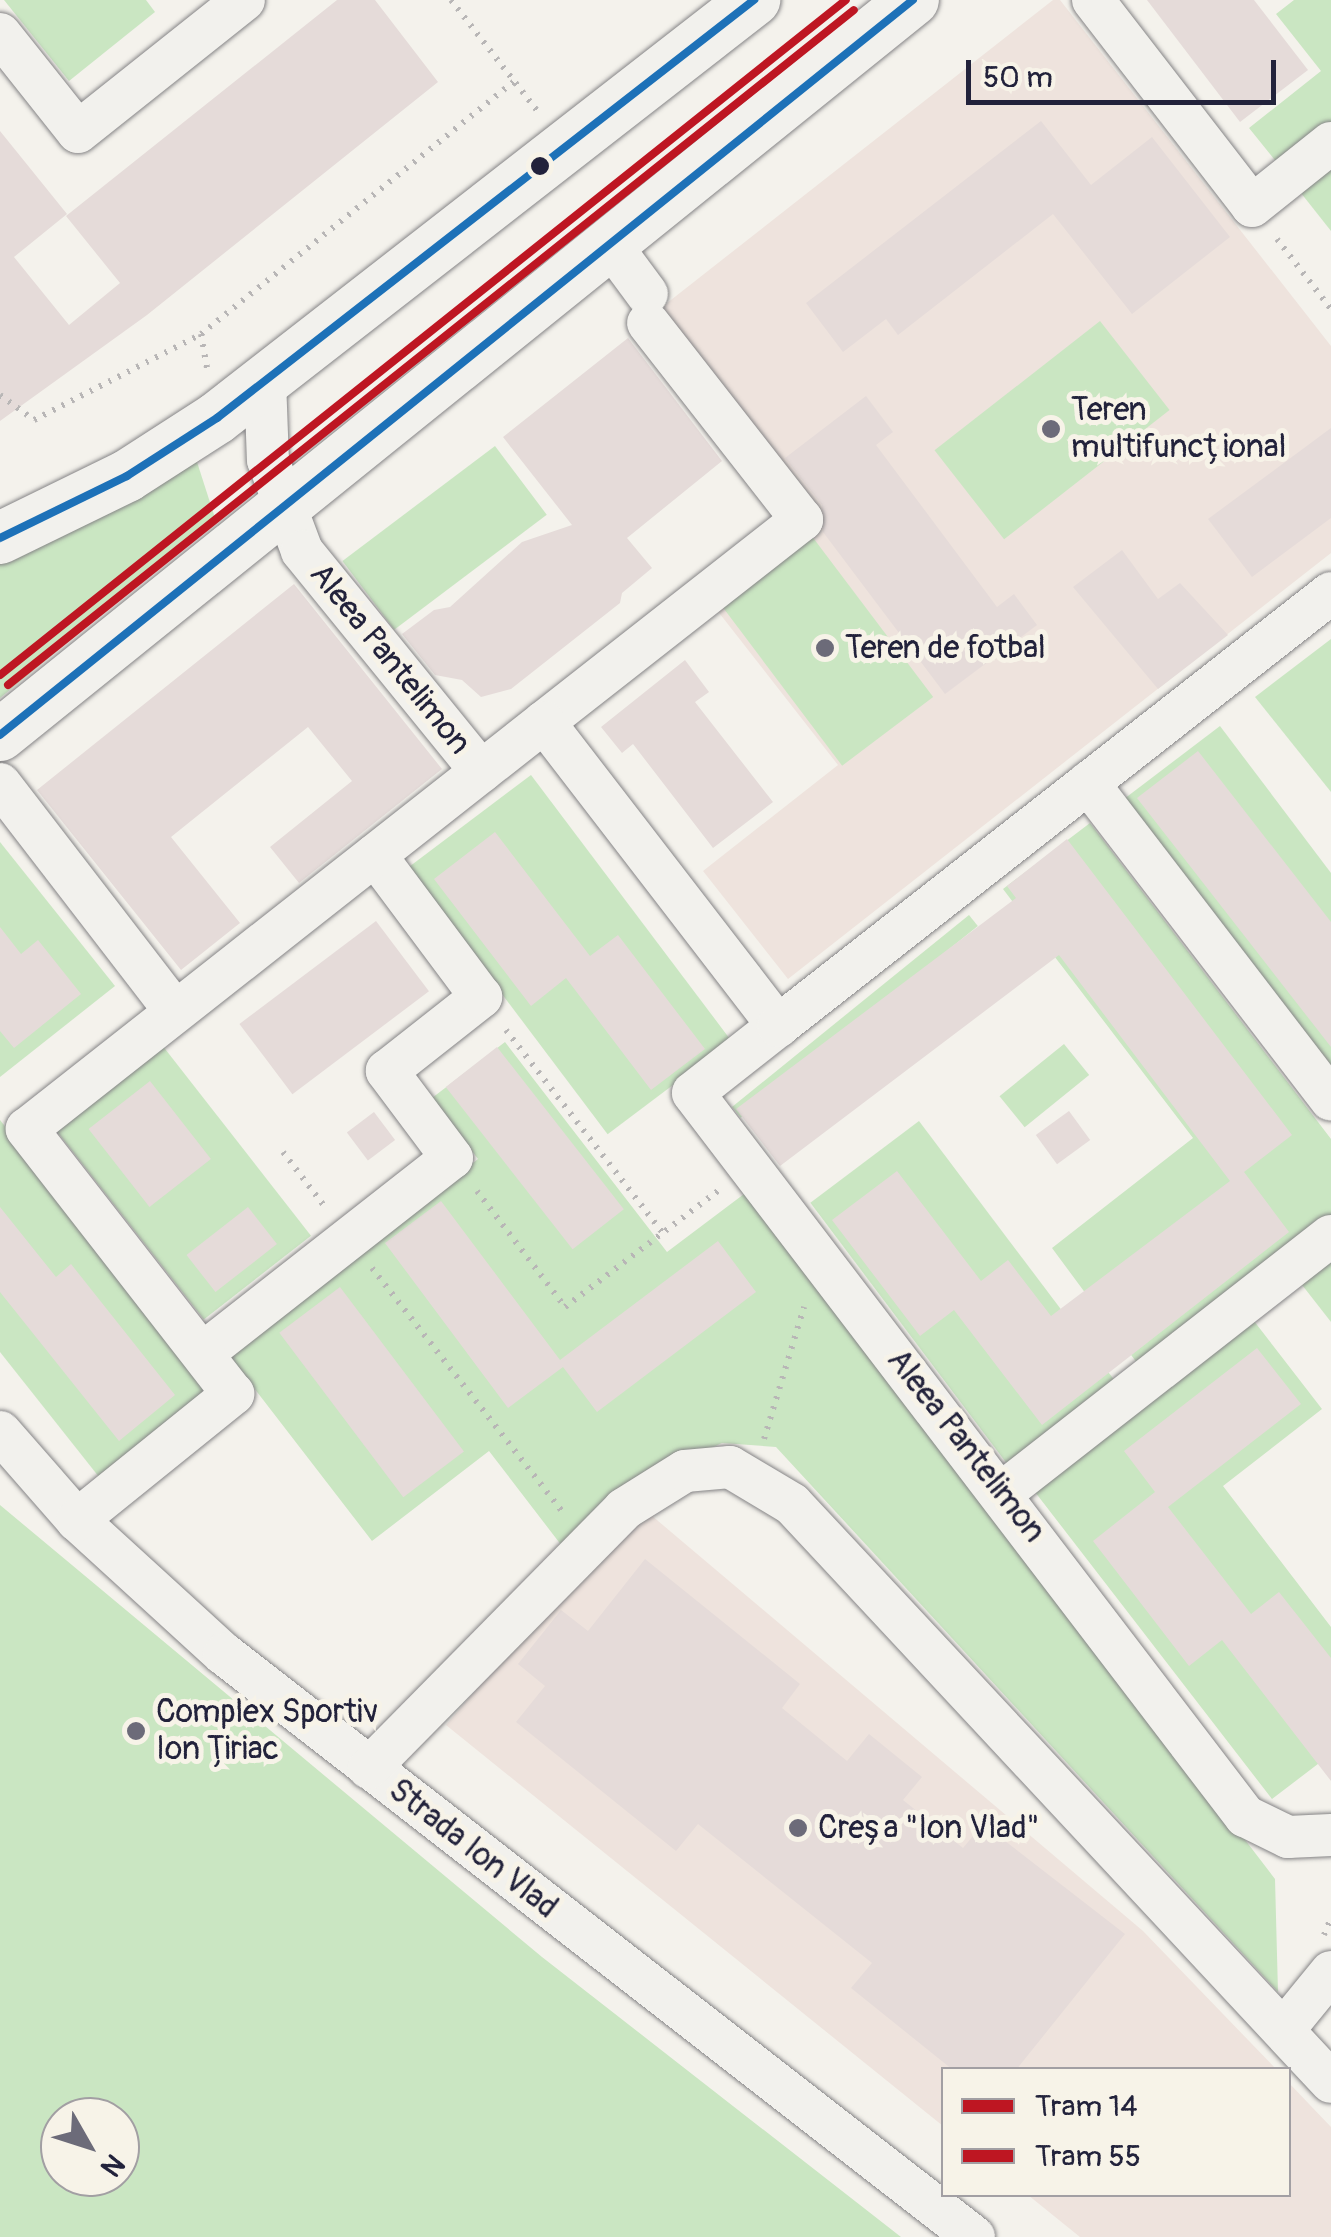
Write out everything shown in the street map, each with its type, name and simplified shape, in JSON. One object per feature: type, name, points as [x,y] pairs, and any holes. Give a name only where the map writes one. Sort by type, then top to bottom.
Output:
[{"type":"main road","points":[[0,538],[128,476],[264,380],[754,0]]},
{"type":"main road","points":[[0,735],[914,0]]},
{"type":"street","points":[[0,34],[78,132],[244,0]]},
{"type":"street","points":[[1093,0],[1252,206],[1331,143]]},
{"type":"street","name":"Aleea Pantelimon","points":[[264,380],[264,433],[282,507],[302,551],[482,771],[802,520],[648,308],[610,244]]},
{"type":"street","name":"Aleea Pantelimon","points":[[1331,593],[692,1093],[1002,1492],[1245,1816],[1288,1837],[1331,1835]]},
{"type":"street","points":[[544,722],[778,1026]]},
{"type":"street","points":[[77,1520],[234,1394],[27,1128],[482,771]]},
{"type":"street","points":[[1088,783],[1331,1100]]},
{"type":"street","points":[[0,784],[175,1011]]},
{"type":"street","points":[[203,1353],[452,1158],[387,1071],[481,997],[375,855]]},
{"type":"street","points":[[1002,1492],[1331,1236]]},
{"type":"street","name":"Strada Ion Vlad","points":[[0,1432],[77,1520],[224,1654],[974,2237]]},
{"type":"street","points":[[369,1768],[586,1542],[662,1481],[685,1471],[730,1467],[753,1475],[792,1504],[1286,2027],[1331,2082]]},
{"type":"street","points":[[1286,2027],[1331,1972]]},
{"type":"path","points":[[450,0],[539,113]]},
{"type":"path","points":[[0,395],[34,420],[201,334],[514,80]]},
{"type":"path","points":[[1252,206],[1331,309]]},
{"type":"path","points":[[481,997],[663,1233]]},
{"type":"path","points":[[283,1152],[586,1542]]},
{"type":"path","points":[[452,1158],[565,1307],[749,1168]]},
{"type":"path","points":[[753,1475],[819,1258]]},
{"type":"shaded area","points":[[1053,0],[1060,0],[1331,346],[1331,553],[788,979],[703,871],[838,765],[709,600],[808,522],[648,318]]},
{"type":"shaded area","name":"Creșa \"Ion Vlad\"","points":[[651,1515],[1143,1931],[1274,2067],[941,2067],[941,2124],[446,1725],[574,1575]]},
{"type":"shaded area","points":[[1291,2085],[1331,2127],[1331,2237],[1080,2237],[1030,2197],[1291,2197]]},
{"type":"green space","points":[[4,0],[146,0],[155,12],[69,81]]},
{"type":"green space","points":[[1294,0],[1331,0],[1331,130],[1282,169],[1249,128],[1321,71],[1276,14]]},
{"type":"green space","points":[[1331,162],[1331,231],[1297,188]]},
{"type":"green space","name":"Teren multifuncțional","points":[[1100,321],[1170,410],[1004,539],[935,450]]},
{"type":"green space","points":[[495,446],[547,515],[394,630],[342,561]]},
{"type":"green space","points":[[197,462],[216,521],[0,698],[0,559]]},
{"type":"green space","name":"Teren de fotbal","points":[[808,531],[933,697],[842,766],[717,600]]},
{"type":"green space","points":[[1331,639],[1331,792],[1255,697]]},
{"type":"green space","points":[[1220,726],[1331,873],[1331,1066],[1124,799]]},
{"type":"green space","points":[[531,775],[731,1041],[608,1134],[407,868]]},
{"type":"green space","points":[[1090,823],[1331,1139],[1331,1218],[1140,1367],[1052,1248],[1193,1138],[1003,889]]},
{"type":"green space","points":[[0,842],[115,986],[0,1077]]},
{"type":"green space","points":[[969,915],[978,926],[741,1118],[732,1107]]},
{"type":"green space","points":[[505,1042],[667,1252],[748,1191],[1275,1879],[1278,1992],[776,1447],[722,1443],[658,1473],[565,1550],[489,1451],[372,1541],[227,1353],[478,1159],[432,1098]]},
{"type":"green space","points":[[1064,1044],[1089,1075],[1025,1127],[999,1096]]},
{"type":"green space","points":[[162,1045],[311,1236],[204,1319],[55,1129]]},
{"type":"green space","points":[[0,1120],[212,1387],[99,1477],[0,1352]]},
{"type":"green space","points":[[919,1121],[1115,1381],[1007,1463],[810,1203]]},
{"type":"green space","points":[[1331,1257],[1331,1322],[1299,1281]]},
{"type":"green space","points":[[1254,1321],[1322,1409],[1223,1486],[1331,1627],[1331,1754],[1272,1799],[1035,1492]]},
{"type":"green space","name":"Complex Sportiv Ion Țiriac","points":[[0,1505],[542,1957],[901,2237],[0,2237]]},
{"type":"building","points":[[337,0],[375,0],[438,82],[147,315],[0,421],[0,131],[67,214],[14,257],[69,325],[120,283],[66,216]]},
{"type":"building","points":[[1147,0],[1254,0],[1308,70],[1240,122]]},
{"type":"building","points":[[1041,121],[1091,185],[1152,137],[1230,237],[1132,314],[1053,214],[898,335],[886,319],[843,352],[806,303]]},
{"type":"building","points":[[628,338],[722,461],[627,538],[652,568],[622,593],[620,603],[511,689],[481,697],[462,680],[435,675],[402,634],[434,610],[450,607],[522,542],[572,525],[503,437]]},
{"type":"building","points":[[866,396],[893,432],[876,445],[997,607],[1014,594],[1037,625],[945,694],[823,532],[822,505],[785,458]]},
{"type":"building","points":[[1331,428],[1331,518],[1252,577],[1208,519]]},
{"type":"building","points":[[1122,550],[1158,599],[1180,583],[1228,635],[1158,689],[1073,587]]},
{"type":"building","points":[[294,584],[442,769],[299,883],[270,847],[352,781],[308,727],[171,837],[240,923],[181,970],[37,790]]},
{"type":"building","points":[[685,660],[709,692],[695,702],[773,802],[713,848],[633,744],[622,753],[601,727]]},
{"type":"building","points":[[1198,751],[1331,922],[1331,1047],[1137,798]]},
{"type":"building","points":[[495,832],[590,956],[618,935],[705,1049],[651,1090],[566,978],[531,1006],[434,879]]},
{"type":"building","points":[[1067,839],[1292,1135],[1244,1172],[1289,1232],[1042,1425],[954,1310],[920,1336],[832,1220],[897,1171],[981,1281],[1008,1260],[1051,1316],[1230,1181],[1059,955],[780,1166],[736,1109],[1016,898],[1007,886]]},
{"type":"building","points":[[376,921],[429,991],[292,1094],[239,1024]]},
{"type":"building","points":[[0,927],[21,954],[38,940],[81,994],[14,1048],[0,1031]]},
{"type":"building","points":[[497,1047],[624,1209],[573,1249],[446,1087]]},
{"type":"building","points":[[150,1081],[211,1159],[149,1207],[89,1129]]},
{"type":"building","points":[[1069,1111],[1090,1140],[1057,1164],[1036,1135]]},
{"type":"building","points":[[374,1112],[395,1140],[368,1160],[347,1132]]},
{"type":"building","points":[[441,1201],[560,1360],[718,1241],[756,1292],[597,1412],[563,1367],[508,1408],[385,1243]]},
{"type":"building","points":[[0,1207],[56,1277],[71,1264],[175,1395],[119,1441],[0,1292]]},
{"type":"building","points":[[248,1207],[277,1244],[215,1292],[187,1255]]},
{"type":"building","points":[[340,1287],[464,1452],[403,1497],[279,1333]]},
{"type":"building","points":[[1257,1348],[1301,1404],[1168,1507],[1251,1614],[1279,1592],[1331,1658],[1331,1781],[1222,1640],[1189,1666],[1093,1541],[1155,1492],[1124,1451]]},
{"type":"building","name":"Creșa \"Ion Vlad\"","points":[[645,1559],[800,1684],[782,1708],[847,1761],[869,1734],[922,1777],[903,1800],[963,1848],[983,1824],[1125,1934],[1018,2067],[949,2067],[851,1988],[872,1963],[698,1824],[676,1851],[516,1722],[545,1686],[518,1664],[561,1610],[588,1631]]},
{"type":"tram line","name":"14","points":[[0,675],[846,0]]},
{"type":"tram line","name":"55","points":[[8,685],[854,10]]},
{"type":"transit line","points":[[0,538],[127,476],[217,418],[754,0]]},
{"type":"transit line","points":[[0,735],[913,0]]},
{"type":"place","name":"Teren multifuncțional","points":[[1051,429]]},
{"type":"place","name":"Teren de fotbal","points":[[825,648]]},
{"type":"place","name":"Complex Sportiv Ion Țiriac","points":[[136,1731]]},
{"type":"place","name":"Creșa \"Ion Vlad\"","points":[[798,1828]]}]
